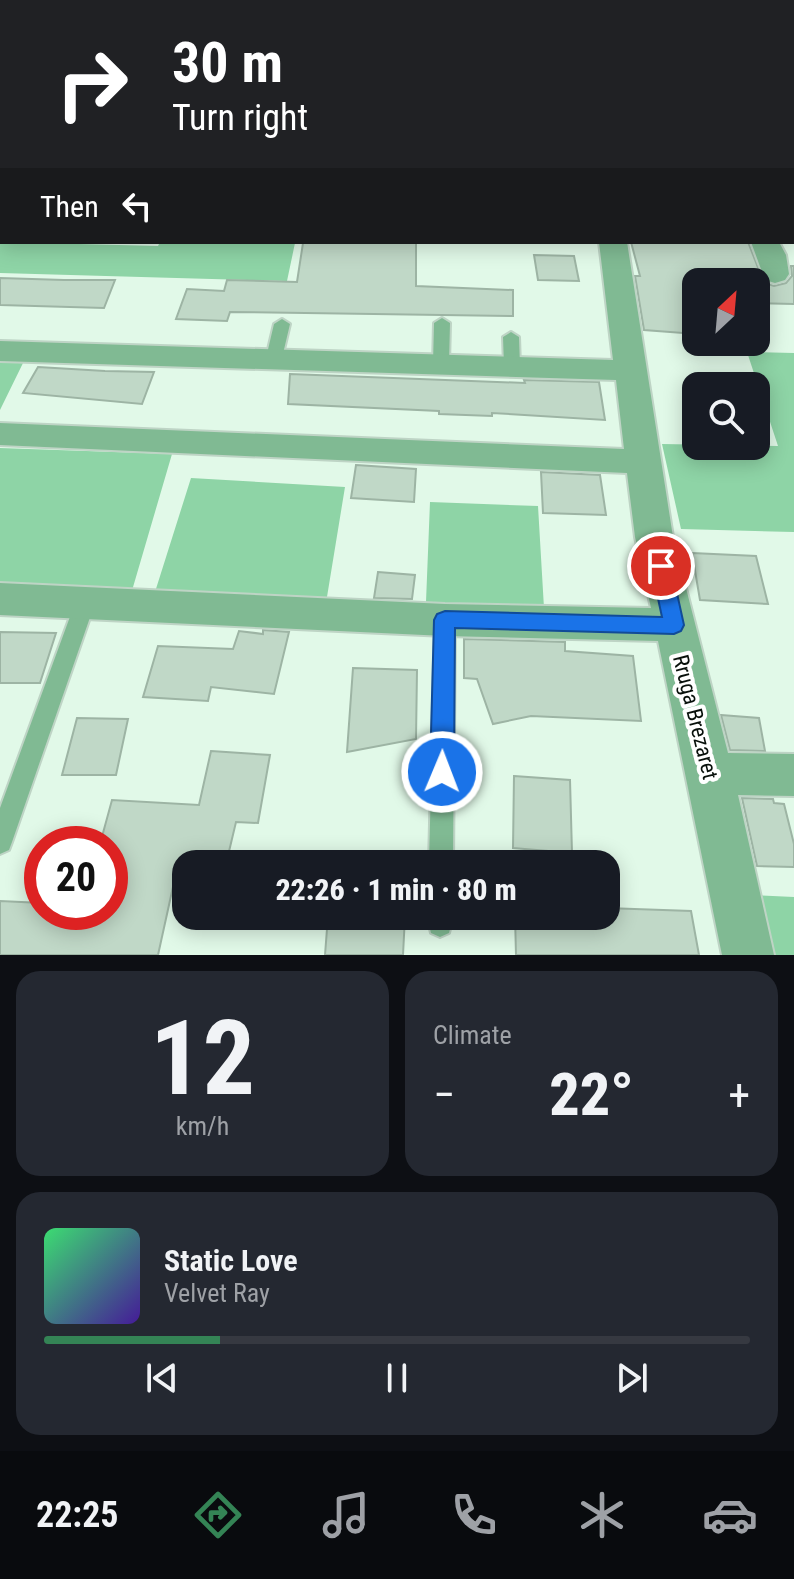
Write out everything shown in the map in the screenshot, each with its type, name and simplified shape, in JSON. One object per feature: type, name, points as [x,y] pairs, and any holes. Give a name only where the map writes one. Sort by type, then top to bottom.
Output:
[{"type":"street","name":"Rruga Brezaret","points":[[613,244],[654,537],[710,773],[748,955]]},
{"type":"street","points":[[766,244],[772,255],[775,274]]},
{"type":"street","points":[[0,351],[441,364],[512,352],[629,370]]},
{"type":"street","points":[[0,434],[642,462]]},
{"type":"street","points":[[0,599],[445,620],[674,625]]},
{"type":"street","points":[[710,773],[794,775]]},
{"type":"lane","points":[[441,364],[442,323]]},
{"type":"lane","points":[[274,358],[282,324]]},
{"type":"lane","points":[[0,842],[85,603]]},
{"type":"lane","points":[[441,850],[445,620]]},
{"type":"green space","points":[[0,244],[295,244],[287,281],[0,273]]},
{"type":"green space","points":[[794,353],[794,532],[681,529],[662,444],[682,444],[682,460],[770,460],[770,446],[778,446],[770,422],[770,372],[754,372],[748,356]]},
{"type":"green space","points":[[0,361],[24,361],[0,410]]},
{"type":"green space","points":[[0,448],[172,454],[131,594],[0,588]]},
{"type":"green space","points":[[191,478],[345,487],[326,603],[155,592]]},
{"type":"green space","points":[[430,502],[538,506],[544,608],[426,602]]},
{"type":"green space","points":[[751,895],[794,897],[794,955],[764,955]]},
{"type":"building","points":[[303,244],[416,244],[416,286],[513,290],[513,316],[230,312],[227,321],[176,319],[187,289],[224,291],[227,280],[297,282]]},
{"type":"building","points":[[632,244],[749,244],[758,268],[682,268],[682,333],[644,330],[635,276],[640,276]]},
{"type":"building","points":[[534,255],[574,256],[579,281],[538,280]]},
{"type":"building","points":[[791,266],[794,266],[794,304],[770,303],[770,285],[786,283],[792,276]]},
{"type":"building","points":[[0,278],[115,280],[104,308],[0,305]]},
{"type":"building","points":[[38,367],[154,372],[142,404],[23,393]]},
{"type":"building","points":[[290,374],[525,383],[524,380],[599,382],[605,420],[288,404]]},
{"type":"building","points":[[356,465],[416,469],[414,502],[351,498]]},
{"type":"building","points":[[541,472],[600,475],[606,515],[543,513]]},
{"type":"building","points":[[692,553],[756,556],[768,604],[700,600]]},
{"type":"building","points":[[378,572],[415,575],[412,599],[374,598]]},
{"type":"building","points":[[263,630],[289,632],[274,694],[211,687],[208,701],[143,697],[158,646],[233,649],[239,631],[263,634]]},
{"type":"building","points":[[0,632],[56,633],[40,683],[0,683]]},
{"type":"building","points":[[464,639],[565,642],[565,651],[633,656],[641,721],[531,716],[493,724],[477,679],[464,678]]},
{"type":"building","points":[[353,668],[417,670],[416,739],[347,752]]},
{"type":"building","points":[[721,715],[759,718],[765,751],[730,750]]},
{"type":"building","points":[[77,718],[128,719],[116,775],[62,775]]},
{"type":"building","points":[[211,751],[270,755],[258,823],[236,822],[229,850],[172,850],[172,891],[158,955],[0,955],[0,901],[24,902],[24,930],[128,930],[128,826],[105,826],[112,800],[199,805]]},
{"type":"building","points":[[514,776],[570,780],[572,850],[513,848]]},
{"type":"building","points":[[742,798],[773,799],[774,803],[784,804],[794,844],[794,867],[757,866]]},
{"type":"building","points":[[620,908],[691,911],[699,955],[516,955],[515,930],[620,930]]},
{"type":"building","points":[[327,930],[404,930],[403,955],[325,955]]},
{"type":"route","points":[[442,772],[445,620],[674,625],[661,566]]}]
